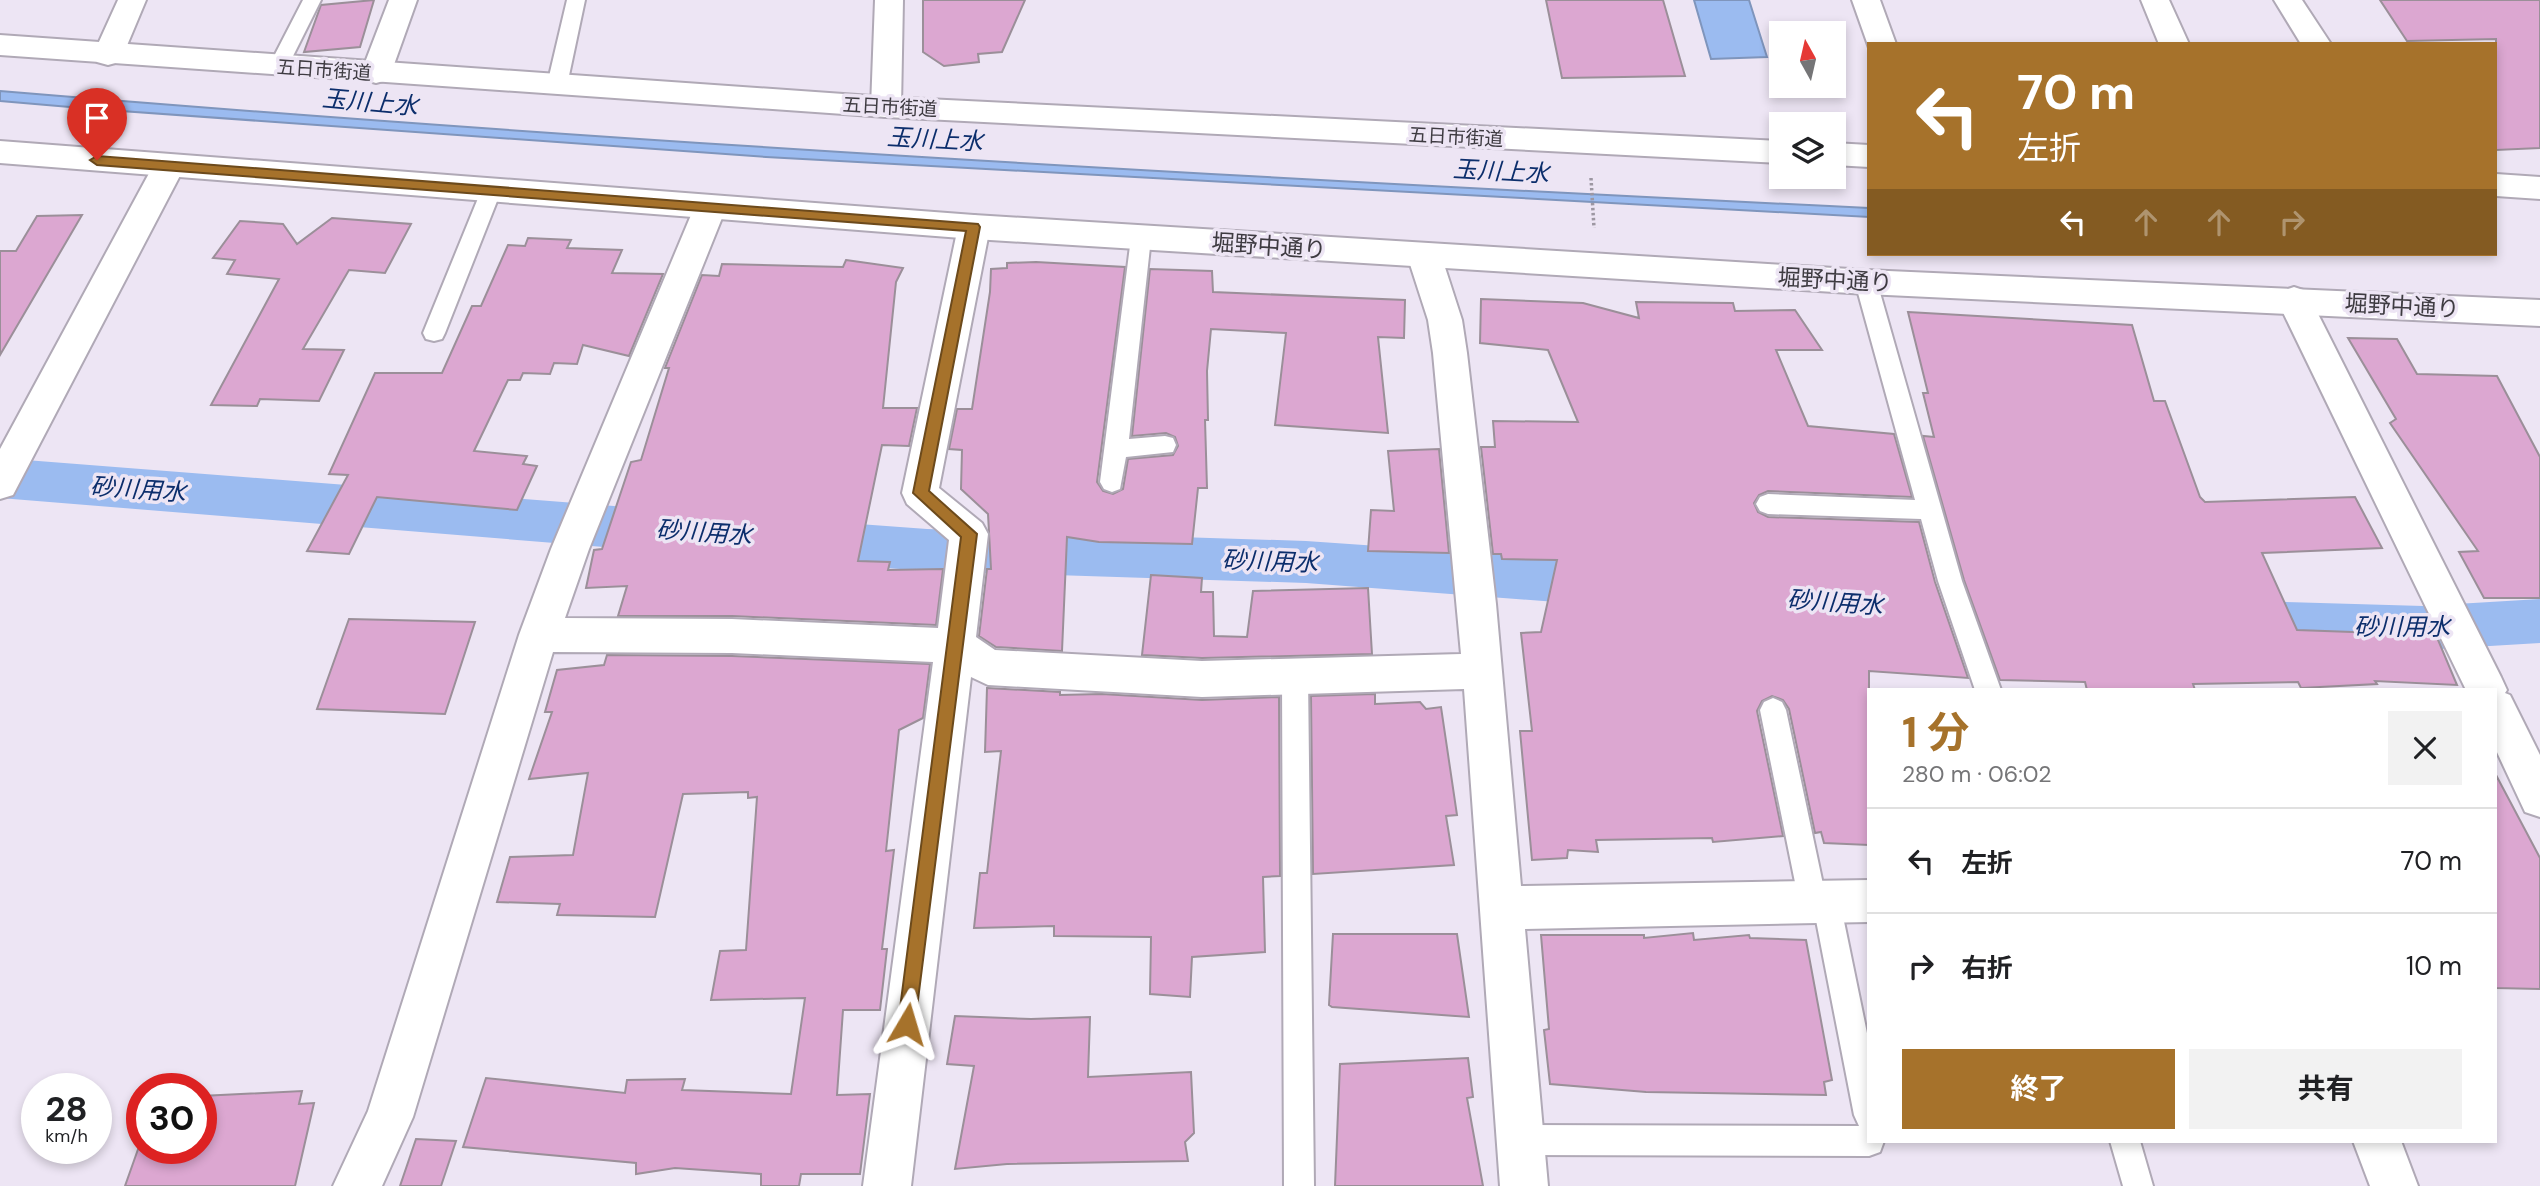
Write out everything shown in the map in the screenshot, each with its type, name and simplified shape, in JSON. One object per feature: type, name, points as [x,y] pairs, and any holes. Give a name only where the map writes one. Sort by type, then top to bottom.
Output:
[{"type":"street","points":[[108,55],[132,0]]},
{"type":"street","points":[[376,73],[403,0]]},
{"type":"street","points":[[886,107],[889,0]]},
{"type":"street","points":[[1866,0],[1880,42]]},
{"type":"street","points":[[2155,0],[2173,42]]},
{"type":"street","points":[[2288,0],[2315,42]]},
{"type":"street","name":"五日市街道","points":[[0,45],[108,55],[886,107],[1769,151]]},
{"type":"street","name":"堀野中通り","points":[[0,152],[710,208],[1141,238],[1866,282],[2540,313]]},
{"type":"street","points":[[1846,155],[1867,156]]},
{"type":"street","points":[[7,470],[169,166]]},
{"type":"street","points":[[2497,185],[2540,188]]},
{"type":"street","points":[[357,1186],[389,1118],[539,635],[570,549],[710,208]]},
{"type":"street","points":[[887,1186],[968,552],[920,493],[974,227]]},
{"type":"street","points":[[1424,255],[1445,320],[1475,584],[1524,1186]]},
{"type":"street","points":[[2294,300],[2486,688]]},
{"type":"street","points":[[539,635],[732,636],[956,646],[988,667],[1202,679],[1482,671]]},
{"type":"street","points":[[2499,722],[2540,798]]},
{"type":"street","points":[[1500,908],[1867,901]]},
{"type":"street","points":[[2377,1143],[2393,1186]]},
{"type":"lane","points":[[279,66],[312,0]]},
{"type":"lane","points":[[557,86],[576,0]]},
{"type":"lane","points":[[434,333],[491,191]]},
{"type":"lane","points":[[1112,482],[1141,238]]},
{"type":"lane","points":[[1866,282],[1951,581],[1987,688]]},
{"type":"lane","points":[[1116,449],[1165,444]]},
{"type":"lane","points":[[1768,504],[1931,510]]},
{"type":"lane","points":[[1295,677],[1298,1186]]},
{"type":"lane","points":[[1773,710],[1867,1106]]},
{"type":"lane","points":[[1522,1140],[1867,1141]]},
{"type":"lane","points":[[2126,1143],[2138,1186]]},
{"type":"path","points":[[1591,176],[1595,241]]},
{"type":"water","points":[[1694,0],[1749,0],[1767,57],[1711,59]]},
{"type":"water","points":[[0,91],[467,127],[934,158],[1867,208],[1867,217],[766,157],[0,101]]},
{"type":"building","points":[[374,0],[360,47],[304,52],[321,5]]},
{"type":"building","points":[[923,0],[1025,0],[1002,52],[978,54],[979,62],[944,66],[923,52]]},
{"type":"building","points":[[1546,0],[1663,0],[1685,76],[1562,78]]},
{"type":"building","points":[[2380,0],[2540,0],[2540,148],[2497,150],[2496,39],[2407,41]]},
{"type":"building","points":[[82,215],[0,355],[0,251],[16,251],[37,216]]},
{"type":"building","points":[[332,218],[411,224],[385,273],[349,270],[303,349],[344,350],[319,401],[260,399],[257,406],[211,405],[279,279],[227,274],[235,260],[213,258],[240,221],[283,224],[297,244]]},
{"type":"building","points":[[528,238],[571,240],[567,248],[622,250],[612,273],[663,274],[629,356],[583,345],[577,364],[554,363],[550,374],[523,373],[520,380],[508,380],[474,451],[527,456],[523,464],[537,466],[517,510],[377,497],[349,554],[307,551],[348,475],[329,474],[375,373],[442,373],[472,306],[481,306],[508,245],[525,246]]},
{"type":"building","points":[[846,260],[903,268],[896,282],[883,408],[917,408],[909,446],[882,445],[858,561],[890,562],[888,570],[943,569],[936,625],[732,616],[618,616],[627,586],[586,588],[594,550],[602,549],[631,462],[641,460],[669,368],[665,368],[702,275],[719,276],[722,264],[843,267]]},
{"type":"building","points":[[1007,263],[1125,267],[1097,482],[1103,491],[1113,494],[1123,489],[1128,459],[1173,455],[1178,446],[1175,437],[1166,433],[1132,436],[1150,269],[1212,271],[1213,292],[1405,300],[1404,338],[1378,337],[1388,433],[1275,425],[1286,333],[1211,329],[1207,371],[1208,420],[1205,420],[1207,488],[1198,488],[1192,544],[1099,542],[1067,537],[1062,651],[996,647],[979,636],[987,569],[991,569],[988,514],[961,489],[962,450],[949,449],[957,409],[972,409],[990,292],[991,269],[1007,268]]},
{"type":"building","points":[[1481,299],[1583,303],[1639,318],[1636,302],[1733,303],[1735,311],[1795,310],[1822,350],[1776,350],[1808,426],[1894,434],[1912,497],[1768,491],[1759,495],[1754,503],[1758,512],[1768,517],[1919,522],[1935,582],[1968,678],[1869,671],[1867,845],[1824,843],[1821,832],[1815,833],[1789,709],[1783,700],[1772,696],[1762,701],[1757,711],[1783,836],[1713,842],[1712,838],[1596,840],[1598,852],[1568,850],[1567,858],[1532,860],[1520,731],[1532,731],[1521,633],[1541,632],[1557,560],[1502,559],[1501,554],[1493,554],[1481,447],[1495,447],[1493,421],[1578,422],[1548,350],[1480,343]]},
{"type":"building","points":[[1908,312],[2132,325],[2154,401],[2165,401],[2200,497],[2205,502],[2355,497],[2382,548],[2262,553],[2297,630],[2436,635],[2457,685],[2375,681],[2377,684],[2301,688],[2298,682],[2193,684],[2194,688],[2086,688],[2085,682],[2000,680],[1964,580],[1923,436],[1934,437],[1923,393],[1928,393]]},
{"type":"building","points":[[2348,338],[2397,339],[2417,374],[2497,376],[2540,457],[2540,598],[2484,598],[2459,552],[2478,551],[2390,423],[2396,419]]},
{"type":"building","points":[[1439,449],[1449,553],[1368,551],[1371,510],[1394,511],[1388,451]]},
{"type":"building","points":[[1151,575],[1202,578],[1201,592],[1213,592],[1214,636],[1247,637],[1253,591],[1368,588],[1372,654],[1202,658],[1142,655]]},
{"type":"building","points":[[349,619],[475,622],[445,714],[317,709]]},
{"type":"building","points":[[607,655],[732,656],[930,664],[923,718],[899,730],[886,851],[894,850],[882,949],[887,949],[880,1010],[843,1010],[837,1095],[870,1094],[860,1174],[801,1174],[799,1186],[761,1186],[761,1174],[675,1168],[636,1174],[636,1163],[463,1147],[486,1078],[625,1093],[627,1080],[685,1079],[682,1090],[791,1094],[805,998],[711,1000],[720,951],[746,950],[757,797],[748,798],[748,792],[683,794],[655,917],[557,915],[560,904],[497,902],[510,857],[573,855],[588,773],[529,779],[552,712],[545,712],[557,670],[604,665]]},
{"type":"building","points":[[987,688],[1060,692],[1060,695],[1102,694],[1202,700],[1279,697],[1280,876],[1263,877],[1265,952],[1192,957],[1190,997],[1150,994],[1151,937],[1054,936],[1054,926],[974,928],[980,873],[987,873],[1001,751],[985,752]]},
{"type":"building","points":[[1375,694],[1375,704],[1420,702],[1426,709],[1441,707],[1457,815],[1446,816],[1454,865],[1313,874],[1311,696]]},
{"type":"building","points":[[2497,777],[2540,858],[2540,989],[2497,988]]},
{"type":"building","points":[[1693,933],[1694,940],[1749,935],[1750,938],[1806,940],[1832,1080],[1824,1082],[1826,1095],[1646,1092],[1550,1084],[1544,1030],[1549,1029],[1541,935],[1644,935],[1644,938]]},
{"type":"building","points":[[1333,934],[1457,934],[1469,1017],[1332,1007],[1329,1005]]},
{"type":"building","points":[[955,1016],[1031,1019],[1090,1017],[1088,1077],[1191,1072],[1194,1133],[1185,1142],[1188,1161],[1007,1164],[955,1169],[974,1066],[947,1064]]},
{"type":"building","points":[[1468,1058],[1473,1097],[1467,1098],[1483,1186],[1335,1186],[1340,1064]]},
{"type":"building","points":[[302,1091],[299,1104],[314,1103],[295,1186],[125,1186],[133,1164],[217,1164],[217,1095]]},
{"type":"building","points":[[416,1139],[456,1141],[441,1186],[400,1186]]},
{"type":"waterway","name":"砂川用水","points":[[0,478],[678,532]]},
{"type":"waterway","name":"砂川用水","points":[[791,540],[927,550],[1306,562],[1621,585]]},
{"type":"waterway","name":"砂川用水","points":[[2223,622],[2423,628],[2540,621]]},
{"type":"route","points":[[97,160],[974,227],[920,493],[969,534],[967,570],[907,1024]]},
{"type":"water label","name":"玉川上水","points":[[370,102]]},
{"type":"water label","name":"玉川上水","points":[[935,139]]},
{"type":"water label","name":"玉川上水","points":[[1501,171]]}]
